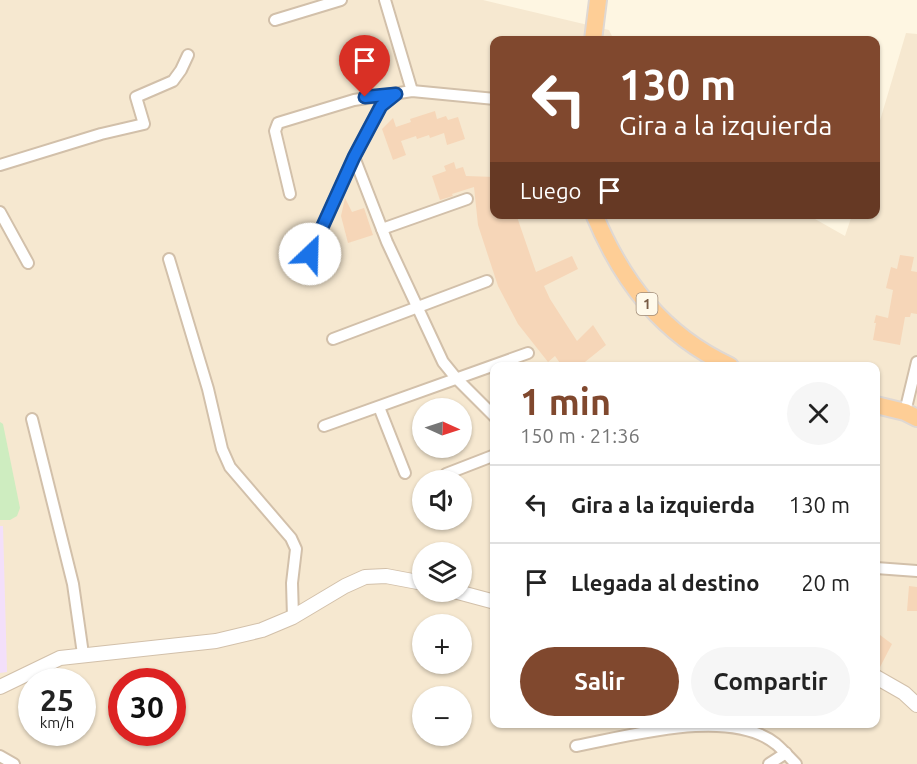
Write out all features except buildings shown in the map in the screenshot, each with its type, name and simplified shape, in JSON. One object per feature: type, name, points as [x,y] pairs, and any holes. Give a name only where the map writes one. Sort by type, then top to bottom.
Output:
[{"type":"highway","points":[[594,36],[598,0]]},
{"type":"highway","name":"1","points":[[596,219],[607,246],[639,296],[684,339],[706,355],[721,362]]},
{"type":"highway","points":[[880,406],[911,415]]},
{"type":"street","points":[[275,20],[341,0]]},
{"type":"street","points":[[385,0],[412,92]]},
{"type":"street","points":[[0,165],[101,134],[144,124],[136,97],[173,81],[188,55]]},
{"type":"street","points":[[290,194],[275,126],[278,123],[365,97],[412,92],[490,99]]},
{"type":"street","points":[[310,254],[354,157],[381,106],[396,94]]},
{"type":"street","points":[[365,97],[371,105],[375,118]]},
{"type":"street","points":[[354,157],[382,230],[443,362],[490,412]]},
{"type":"street","points":[[382,230],[467,199]]},
{"type":"street","points":[[0,212],[28,263]]},
{"type":"street","points":[[169,259],[208,389],[222,449],[230,467],[291,538],[296,549],[292,583],[293,617]]},
{"type":"street","points":[[333,339],[487,281]]},
{"type":"street","points":[[502,362],[528,353]]},
{"type":"street","points":[[911,415],[917,362]]},
{"type":"street","points":[[324,426],[490,366]]},
{"type":"street","points":[[379,406],[405,473]]},
{"type":"street","points":[[32,419],[73,584],[83,654]]},
{"type":"street","points":[[456,470],[490,457]]},
{"type":"street","points":[[880,568],[917,571]]},
{"type":"street","points":[[0,687],[60,658],[216,641],[261,630],[293,617],[345,586],[365,578],[386,576],[412,581]]},
{"type":"street","points":[[472,596],[490,601]]},
{"type":"street","points":[[880,679],[904,693],[917,705]]},
{"type":"street","points":[[576,746],[675,728]]},
{"type":"street","points":[[735,728],[750,730],[776,743],[796,764]]},
{"type":"street","points":[[769,764],[786,753]]},
{"type":"street","points":[[0,756],[14,764]]},
{"type":"shaded area","points":[[0,0],[483,0],[609,30],[612,36],[490,36],[490,219],[815,219],[845,236],[851,219],[880,219],[880,121],[906,33],[917,34],[917,764],[0,764]]},
{"type":"shaded area","points":[[0,526],[3,526],[7,672],[0,673]]},
{"type":"green space","points":[[0,422],[3,424],[20,508],[17,516],[10,520],[0,520]]},
{"type":"route","points":[[310,254],[354,157],[381,106],[396,94],[365,97]]}]
